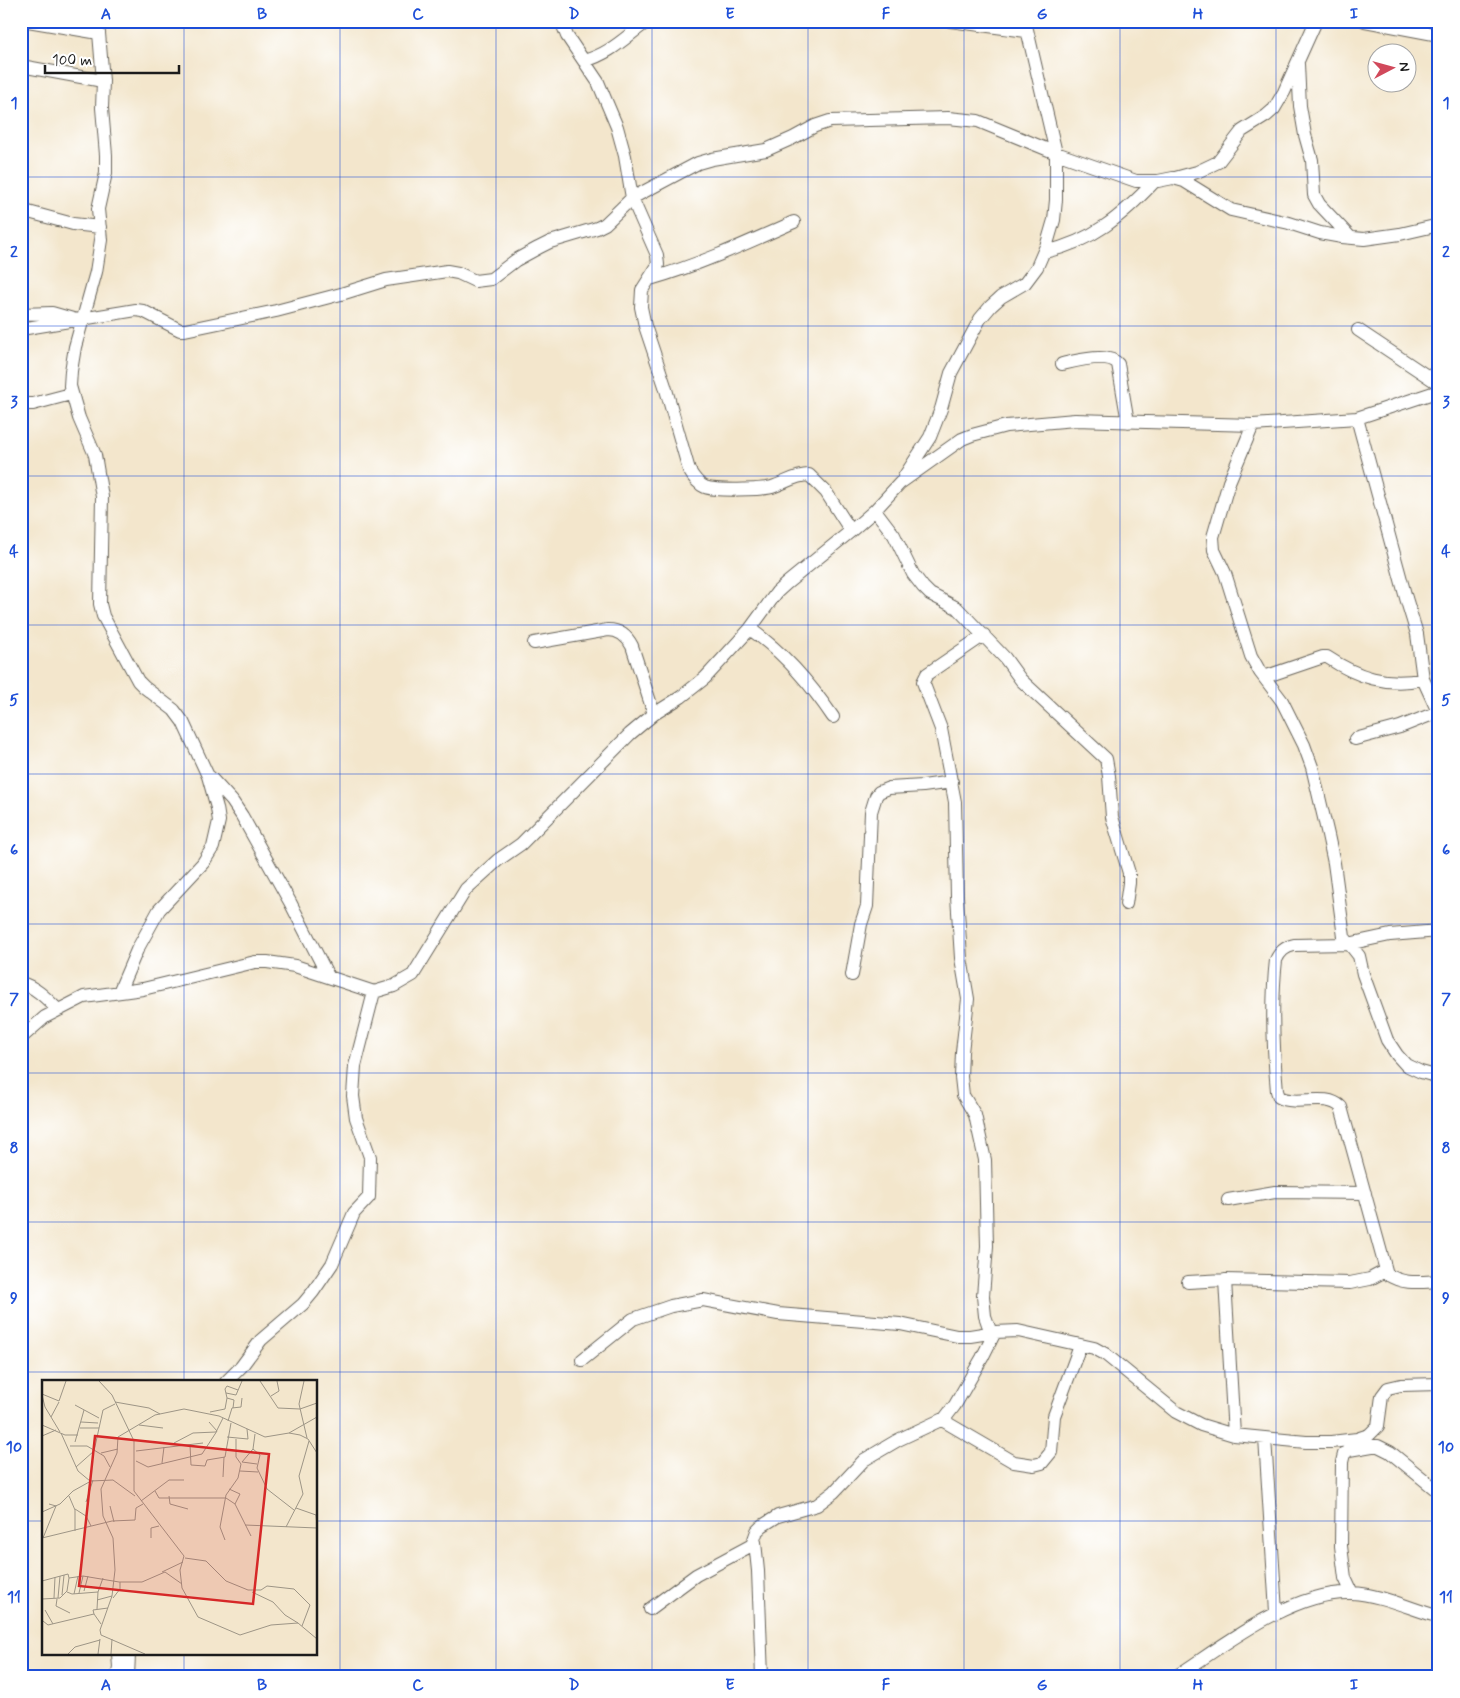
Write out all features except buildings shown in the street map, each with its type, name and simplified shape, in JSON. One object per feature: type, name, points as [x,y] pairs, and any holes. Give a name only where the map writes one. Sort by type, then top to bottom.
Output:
[{"type":"street","points":[[28,21],[97,27],[103,81],[102,108],[106,166],[98,209],[101,240],[96,272],[79,319],[71,371],[71,394],[95,455],[102,497],[100,598],[102,616],[138,681],[178,715],[208,776],[219,821],[214,846],[203,863],[159,910],[137,950],[119,992]]},
{"type":"street","points":[[561,21],[567,36],[598,82],[617,127],[625,156],[632,198],[659,261],[641,293],[644,326],[665,386],[685,461],[694,478],[705,487],[714,490],[764,488],[799,476],[809,475],[826,492],[851,531]]},
{"type":"street","points":[[584,61],[599,57],[648,21]]},
{"type":"street","points":[[900,484],[930,437],[941,409],[951,373],[980,319],[1001,297],[1025,283],[1037,267],[1045,252],[1055,211],[1056,153],[1026,26],[950,21]]},
{"type":"street","points":[[21,329],[105,314],[140,311],[180,330],[185,330],[276,311],[386,280],[447,272],[458,273],[475,281],[491,279],[516,260],[544,245],[605,224],[632,198],[698,164],[766,150],[830,121],[948,118],[970,120],[987,124],[1056,153],[1136,181],[1175,178],[1197,172],[1218,162],[1242,130],[1269,114],[1284,92],[1316,21]]},
{"type":"street","points":[[1365,21],[1439,35]]},
{"type":"street","points":[[1298,61],[1300,106],[1312,160],[1314,195],[1318,204],[1350,238]]},
{"type":"street","points":[[21,66],[103,81]]},
{"type":"street","points":[[1175,178],[1184,181],[1231,210],[1289,223],[1320,234],[1364,239],[1400,234],[1439,225]]},
{"type":"street","points":[[1045,252],[1091,236],[1125,210],[1155,181]]},
{"type":"street","points":[[21,210],[73,224],[100,227]]},
{"type":"street","points":[[650,279],[751,242],[794,222]]},
{"type":"street","points":[[21,314],[52,313],[79,319]]},
{"type":"street","points":[[1358,330],[1439,384]]},
{"type":"street","points":[[1062,364],[1091,359],[1110,358],[1116,360],[1128,422]]},
{"type":"street","points":[[21,1038],[45,1017],[84,998],[143,989],[255,962],[295,966],[374,992],[394,986],[413,975],[466,889],[498,860],[521,844],[630,734],[654,714],[682,697],[705,678],[750,629],[777,592],[875,510],[900,484],[962,439],[977,433],[1006,426],[1037,422],[1075,420],[1253,425],[1357,418],[1439,391]]},
{"type":"street","points":[[21,404],[33,404],[71,394]]},
{"type":"street","points":[[1355,739],[1400,727],[1438,713],[1423,678],[1417,634],[1357,418]]},
{"type":"street","points":[[1253,425],[1229,482],[1212,544],[1227,578],[1251,656],[1282,701],[1296,726],[1312,767],[1334,863],[1343,933],[1348,944],[1359,956],[1363,974],[1387,1040],[1403,1062],[1410,1067],[1439,1077]]},
{"type":"street","points":[[875,510],[894,536],[922,587],[930,594],[954,605],[1005,658],[1021,680],[1106,759],[1112,817],[1129,873],[1126,904]]},
{"type":"street","points":[[750,629],[771,644],[808,683],[832,716]]},
{"type":"street","points":[[534,644],[608,630],[623,634],[629,639],[632,646],[654,714]]},
{"type":"street","points":[[762,1677],[758,1571],[754,1542],[757,1531],[778,1516],[817,1505],[834,1492],[864,1460],[923,1427],[942,1420],[952,1410],[982,1358],[993,1332],[985,1316],[984,1296],[987,1246],[985,1160],[975,1115],[963,1096],[962,1084],[962,1052],[968,999],[961,958],[957,896],[955,802],[941,729],[923,681],[927,674],[984,635]]},
{"type":"street","points":[[1264,677],[1327,657],[1354,672],[1382,681],[1397,683],[1423,678]]},
{"type":"street","points":[[208,776],[232,801],[242,816],[290,902],[328,976]]},
{"type":"street","points":[[852,975],[861,924],[867,906],[870,818],[876,796],[889,788],[952,782]]},
{"type":"street","points":[[1439,931],[1390,935],[1348,944],[1294,945],[1287,947],[1279,954],[1276,960],[1272,1030],[1278,1095],[1288,1101],[1329,1100],[1341,1107],[1386,1271],[1389,1276],[1404,1282],[1439,1280]]},
{"type":"street","points":[[21,983],[39,992],[58,1009]]},
{"type":"street","points":[[228,1380],[241,1367],[258,1344],[303,1304],[313,1292],[332,1264],[354,1213],[369,1196],[370,1157],[356,1118],[353,1096],[355,1066],[374,992]]},
{"type":"street","points":[[1228,1200],[1274,1192],[1365,1193]]},
{"type":"street","points":[[1188,1282],[1225,1280],[1350,1283],[1370,1279],[1386,1271]]},
{"type":"street","points":[[1225,1280],[1234,1435]]},
{"type":"street","points":[[582,1360],[633,1319],[671,1306],[703,1300],[778,1314],[900,1324],[957,1336],[1018,1331],[1094,1348],[1106,1354],[1176,1412],[1200,1425],[1234,1435],[1331,1442],[1363,1437],[1369,1435],[1378,1426],[1382,1396],[1388,1388],[1401,1385],[1439,1384]]},
{"type":"street","points":[[942,1420],[1014,1462],[1034,1465],[1042,1463],[1051,1452],[1054,1416],[1080,1346]]},
{"type":"street","points":[[1265,1438],[1276,1612]]},
{"type":"street","points":[[1352,1593],[1345,1578],[1341,1546],[1342,1462],[1344,1454],[1353,1448],[1378,1446],[1390,1452],[1439,1492]]},
{"type":"street","points":[[650,1609],[688,1580],[747,1549],[754,1542]]},
{"type":"street","points":[[1175,1677],[1276,1612],[1320,1597],[1352,1593],[1378,1598],[1433,1615],[1439,1615]]},
{"type":"street","points":[[117,1677],[120,1667],[118,1656]]},
{"type":"street","points":[[128,1656],[128,1677]]}]
